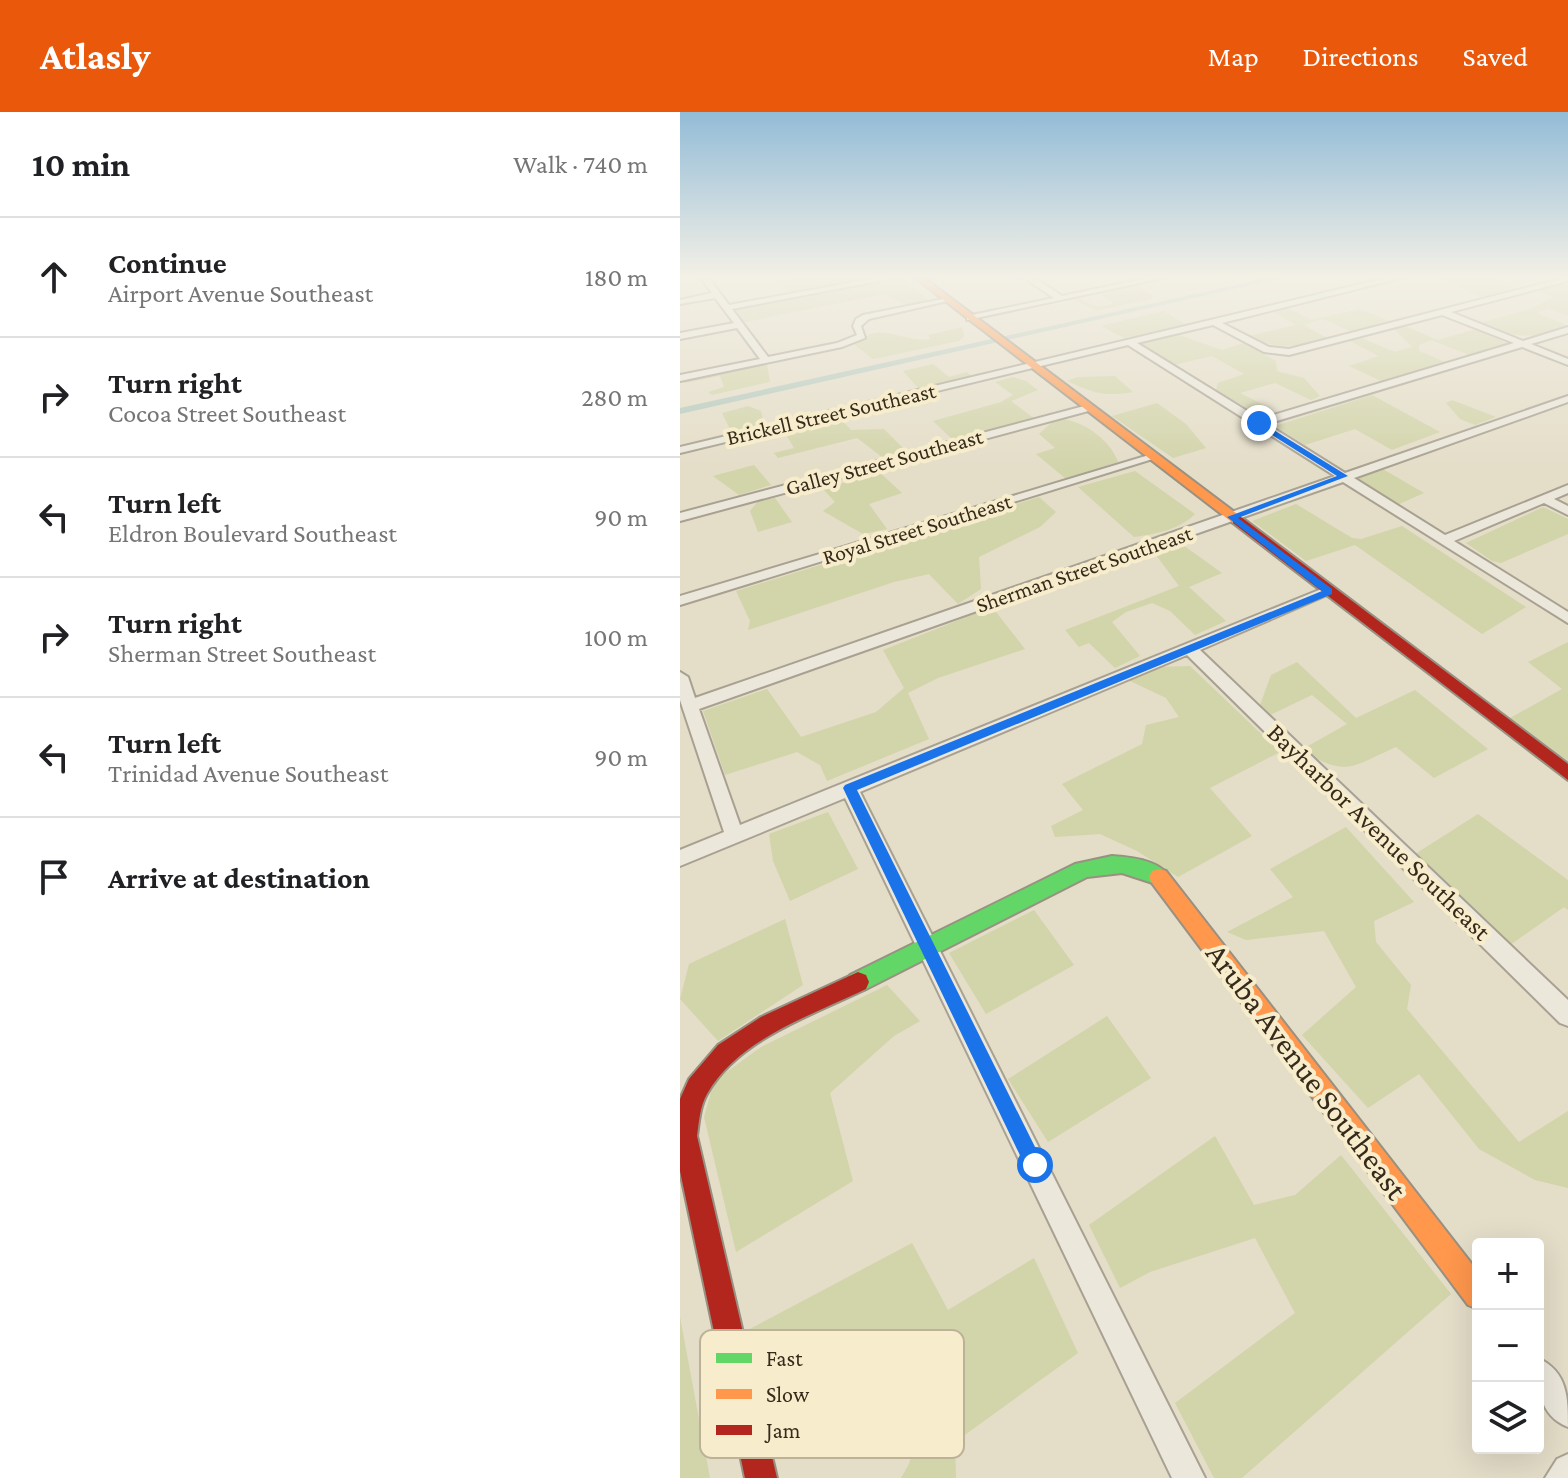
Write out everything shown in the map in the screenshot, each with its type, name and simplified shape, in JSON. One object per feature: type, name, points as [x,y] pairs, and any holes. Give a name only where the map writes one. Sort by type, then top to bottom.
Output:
[{"type":"street","points":[[751,341],[766,360]]},
{"type":"street","points":[[680,378],[852,341]]},
{"type":"street","points":[[999,341],[1568,773]]},
{"type":"street","name":"Brickell Street Southeast","points":[[680,450],[1134,341]]},
{"type":"street","points":[[1250,341],[1281,352],[1334,341]]},
{"type":"street","points":[[1515,341],[1568,362]]},
{"type":"street","points":[[1259,423],[1533,341]]},
{"type":"street","points":[[1129,342],[1568,618]]},
{"type":"street","name":"Sherman Street Southeast","points":[[690,706],[1568,399]]},
{"type":"street","name":"Galley Street Southeast","points":[[680,517],[1088,408]]},
{"type":"street","name":"Royal Street Southeast","points":[[680,601],[1153,457]]},
{"type":"street","points":[[1444,540],[1568,489]]},
{"type":"street","points":[[1545,499],[1568,511]]},
{"type":"street","points":[[680,858],[1329,591]]},
{"type":"street","name":"Bayharbor Avenue Southeast","points":[[1190,649],[1568,1015]]},
{"type":"street","points":[[680,677],[735,836]]},
{"type":"street","points":[[849,788],[1189,1478]]},
{"type":"street","name":"Aruba Avenue Southeast","points":[[928,948],[1082,870],[1125,861],[1140,865],[1159,877],[1472,1287]]},
{"type":"street","points":[[728,1330],[685,1136],[693,1089],[720,1055],[755,1034],[928,948]]},
{"type":"street","points":[[1544,1381],[1568,1412]]},
{"type":"street","points":[[757,1458],[761,1478]]},
{"type":"street","points":[[1561,1478],[1568,1470]]},
{"type":"green space","points":[[859,341],[959,341],[873,359],[854,344]]},
{"type":"green space","points":[[1195,341],[1222,350],[1244,343],[1276,361],[1277,371],[1304,378],[1320,396],[1311,400],[1275,383],[1240,393],[1270,408],[1272,415],[1262,416],[1216,390],[1218,383],[1244,374],[1212,356],[1174,365],[1139,343]]},
{"type":"green space","points":[[1260,341],[1315,341],[1297,345]]},
{"type":"green space","points":[[1349,341],[1368,341],[1395,352],[1412,347],[1406,341],[1429,341],[1419,345],[1419,351],[1445,362],[1381,381],[1349,366],[1379,356]]},
{"type":"green space","points":[[1433,341],[1502,341],[1509,344],[1472,356]]},
{"type":"green space","points":[[767,364],[770,382],[712,395],[708,392],[724,387],[720,376],[685,383],[681,381]]},
{"type":"green space","points":[[933,364],[949,377],[967,372],[971,376],[919,389],[903,371]]},
{"type":"green space","points":[[1115,376],[1133,392],[1099,393],[1067,381],[1077,377]]},
{"type":"green space","points":[[1013,377],[1026,381],[1038,390],[1011,401],[1035,419],[953,440],[933,421],[1001,402],[1013,395],[995,382]]},
{"type":"green space","points":[[1372,395],[1440,432],[1392,450],[1355,429],[1305,445],[1275,426]]},
{"type":"green space","points":[[1452,400],[1496,417],[1475,425],[1460,419],[1446,403]]},
{"type":"green space","points":[[1157,403],[1186,424],[1206,448],[1173,458],[1112,416]]},
{"type":"green space","points":[[748,406],[761,411],[764,425],[732,433],[722,413]]},
{"type":"green space","points":[[839,417],[851,430],[884,429],[905,450],[882,457],[857,438],[778,458],[774,453],[794,448],[784,431]]},
{"type":"green space","points":[[1064,419],[1081,424],[1097,434],[1110,447],[1118,462],[1066,479],[1036,454],[1055,448],[1039,434],[1052,422]]},
{"type":"green space","points":[[754,465],[771,485],[739,495],[713,476]]},
{"type":"green space","points":[[1381,468],[1424,493],[1397,505],[1354,479]]},
{"type":"green space","points":[[877,470],[902,493],[869,504],[887,529],[863,534],[823,511],[835,502],[824,490]]},
{"type":"green space","points":[[1135,471],[1195,514],[1174,528],[1134,537],[1078,487]]},
{"type":"green space","points":[[1039,497],[1056,512],[1040,527],[979,557],[981,589],[958,604],[929,574],[894,582],[748,630],[750,621],[736,591]]},
{"type":"green space","points":[[775,498],[792,522],[758,532],[750,511],[759,500]]},
{"type":"green space","points":[[1296,504],[1352,538],[1361,539],[1402,526],[1526,607],[1482,634],[1355,545],[1306,561],[1252,521]]},
{"type":"green space","points":[[1543,507],[1568,519],[1568,534],[1501,563],[1492,561],[1466,543]]},
{"type":"green space","points":[[1183,545],[1222,573],[1189,587],[1226,621],[1195,635],[1170,611],[1152,603],[1126,612],[1112,622],[1140,656],[1115,668],[1089,643],[1079,647],[1065,630],[1179,586],[1156,555]]},
{"type":"green space","points":[[992,607],[1025,649],[938,678],[908,693],[929,739],[827,781],[820,765],[797,752],[725,775],[703,711],[767,689],[801,737],[876,712],[904,688],[883,650]]},
{"type":"green space","points":[[1568,642],[1568,761],[1510,718],[1562,689],[1528,662]]},
{"type":"green space","points":[[1297,662],[1356,718],[1415,690],[1488,749],[1434,778],[1396,747],[1357,764],[1329,764],[1301,750],[1347,724],[1312,695],[1268,716],[1260,705],[1271,675]]},
{"type":"green space","points":[[1190,666],[1280,752],[1210,788],[1252,836],[1178,877],[1137,851],[1100,834],[1055,837],[1051,826],[1083,810],[1062,784],[1142,744],[1146,725],[1179,717],[1166,698],[1128,680],[1156,667]]},
{"type":"green space","points":[[828,812],[858,869],[790,901],[773,861],[769,834]]},
{"type":"green space","points":[[1478,814],[1568,880],[1568,910],[1564,907],[1510,945],[1412,856]]},
{"type":"green space","points":[[1346,827],[1414,902],[1374,921],[1376,942],[1411,985],[1407,1009],[1519,1142],[1568,1111],[1568,1188],[1535,1180],[1479,1149],[1419,1074],[1368,1108],[1302,1035],[1356,987],[1324,931],[1246,940],[1227,932],[1293,897],[1270,869]]},
{"type":"green space","points":[[1034,910],[1074,965],[986,1014],[949,953]]},
{"type":"green space","points":[[785,919],[803,985],[718,1041],[680,999],[689,964]]},
{"type":"green space","points":[[887,985],[920,1021],[894,1036],[830,1093],[853,1181],[736,1252],[704,1117],[714,1081],[761,1047]]},
{"type":"green space","points":[[1107,1016],[1151,1078],[1048,1142],[1008,1079]]},
{"type":"green space","points":[[1215,1136],[1254,1205],[1295,1195],[1341,1155],[1451,1294],[1242,1478],[1214,1478],[1175,1403],[1295,1313],[1255,1238],[1150,1272],[1120,1288],[1089,1225]]},
{"type":"green space","points":[[912,1243],[948,1310],[1034,1258],[1078,1353],[964,1435],[964,1330],[748,1330]]},
{"type":"green space","points":[[680,1317],[700,1424],[700,1458],[706,1458],[710,1478],[680,1478]]},
{"type":"green space","points":[[911,1458],[955,1458],[956,1478],[901,1478]]},
{"type":"waterway","points":[[680,411],[996,341]]},
{"type":"traffic: fast","points":[[858,982],[1082,870],[1122,864],[1159,877]]},
{"type":"traffic: slow","points":[[1002,341],[1237,520]]},
{"type":"traffic: slow","points":[[1159,877],[1472,1287]]},
{"type":"traffic: jam","points":[[1237,520],[1568,773]]},
{"type":"traffic: jam","points":[[728,1330],[685,1136],[692,1099],[709,1069],[746,1038],[858,982]]},
{"type":"traffic: jam","points":[[757,1458],[761,1478]]},
{"type":"route","points":[[1035,1165],[849,788],[1329,591],[1232,517],[1344,476],[1259,423]]}]
